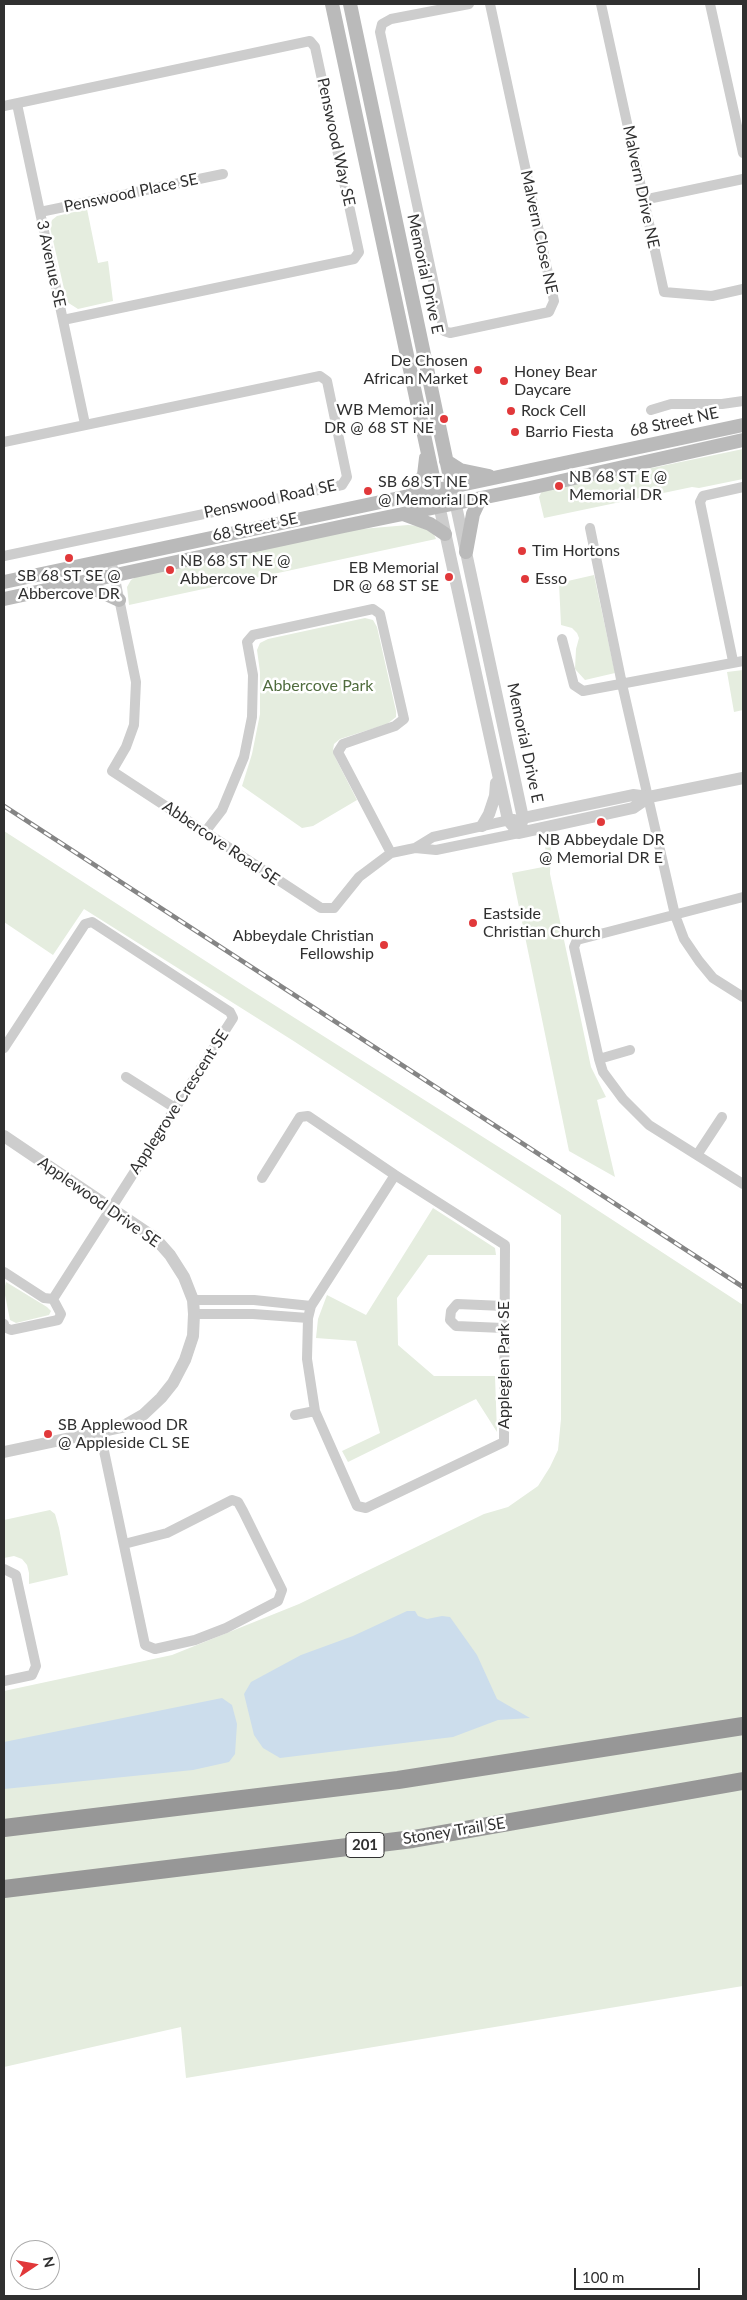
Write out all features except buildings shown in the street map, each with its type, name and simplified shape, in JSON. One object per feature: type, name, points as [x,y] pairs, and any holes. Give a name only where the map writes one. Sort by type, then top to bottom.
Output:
[{"type":"highway","points":[[4,1828],[398,1780],[743,1726]]},
{"type":"highway","name":"Stoney Trail SE","points":[[4,1889],[413,1839],[743,1781]]},
{"type":"main road","name":"Memorial Drive E","points":[[332,4],[436,491]]},
{"type":"main road","name":"Memorial Drive E","points":[[350,4],[452,487]]},
{"type":"main road","name":"68 Street NE","points":[[436,491],[743,425]]},
{"type":"main road","name":"68 Street NE","points":[[456,503],[743,440]]},
{"type":"main road","points":[[410,496],[424,475],[428,450]]},
{"type":"main road","points":[[446,461],[460,470],[500,478]]},
{"type":"main road","name":"68 Street SE","points":[[4,582],[436,491]]},
{"type":"main road","points":[[466,552],[473,514],[480,499]]},
{"type":"main road","name":"68 Street SE","points":[[4,599],[456,503]]},
{"type":"main road","points":[[402,514],[430,524],[445,534]]},
{"type":"main road","points":[[74,584],[97,590],[119,600]]},
{"type":"street","name":"Malvern Close NE","points":[[469,4],[391,19],[382,24],[380,32],[444,331],[450,334],[549,312],[554,301],[490,4]]},
{"type":"street","name":"Malvern Drive NE","points":[[601,4],[664,292],[712,296],[743,289]]},
{"type":"street","points":[[710,4],[743,153]]},
{"type":"street","name":"Penswood Way SE","points":[[4,106],[310,42],[316,47],[359,252],[354,259],[63,320]]},
{"type":"street","name":"3 Avenue SE","points":[[17,104],[85,424]]},
{"type":"street","name":"Penswood Place SE","points":[[40,212],[223,174]]},
{"type":"street","points":[[643,200],[743,179]]},
{"type":"street","name":"Penswood Road SE","points":[[4,442],[320,376],[327,381],[347,477],[342,485],[4,556]]},
{"type":"street","points":[[651,410],[671,404],[722,404],[743,401]]},
{"type":"street","name":"Memorial Drive E","points":[[452,487],[523,818],[519,833]]},
{"type":"street","points":[[562,639],[574,686],[584,691],[738,661],[700,502],[703,496],[743,487]]},
{"type":"street","name":"Memorial Drive E","points":[[436,491],[508,820],[519,833]]},
{"type":"street","points":[[590,528],[622,684],[675,915],[684,939],[698,961],[713,978],[743,997]]},
{"type":"street","points":[[111,559],[119,600]]},
{"type":"street","name":"Abbercove Road SE","points":[[119,600],[136,682],[136,708],[134,725],[126,747],[112,771],[320,908],[334,908],[358,877],[391,853]]},
{"type":"street","points":[[205,832],[222,810],[244,756],[252,709],[253,675],[247,642],[253,635],[374,609],[380,614],[404,719],[395,726],[343,744],[338,752],[391,853],[415,848],[436,850],[519,833],[633,808],[649,797]]},
{"type":"street","points":[[482,826],[489,814],[495,796],[497,773]]},
{"type":"street","points":[[415,848],[433,837],[508,820],[633,795],[649,797],[743,778]]},
{"type":"street","points":[[743,897],[577,940],[574,947],[603,1072],[623,1099],[649,1125],[743,1184]]},
{"type":"street","name":"Applegrove Crescent SE","points":[[4,1048],[85,924],[92,922],[230,1012],[233,1018],[53,1299]]},
{"type":"street","points":[[599,1059],[630,1050]]},
{"type":"street","points":[[126,1077],[175,1108]]},
{"type":"street","points":[[262,1178],[300,1117],[308,1116],[394,1175]]},
{"type":"street","points":[[697,1155],[722,1117]]},
{"type":"street","name":"Applewood Drive SE","points":[[4,1136],[155,1238],[184,1277],[193,1300],[194,1314],[193,1336],[185,1360],[173,1383],[161,1398],[143,1414],[122,1427],[4,1452]]},
{"type":"street","name":"Appleglen Park SE","points":[[394,1175],[505,1245],[503,1328],[504,1442],[366,1508],[357,1506],[315,1411],[308,1359],[308,1318],[311,1306],[394,1175]]},
{"type":"street","points":[[4,1272],[44,1298],[53,1299],[61,1314],[58,1320],[11,1330],[4,1327],[4,1324]]},
{"type":"street","points":[[193,1300],[254,1300],[311,1306]]},
{"type":"street","points":[[253,1314],[254,1300]]},
{"type":"street","points":[[503,1328],[456,1326],[450,1320],[451,1311],[457,1304],[504,1306]]},
{"type":"street","points":[[194,1314],[253,1314],[308,1318]]},
{"type":"street","points":[[295,1415],[315,1411]]},
{"type":"street","points":[[100,1432],[145,1644],[155,1649],[195,1640],[226,1628],[278,1601],[282,1590],[243,1511],[238,1502],[232,1500],[167,1533],[124,1544]]},
{"type":"street","points":[[4,1569],[16,1575],[36,1666],[32,1675],[4,1681]]},
{"type":"green space","points":[[87,209],[98,263],[108,261],[113,301],[78,309],[67,302],[50,227],[52,220],[57,216]]},
{"type":"green space","points":[[743,449],[743,479],[699,488],[692,487],[544,518],[539,497],[542,491]]},
{"type":"green space","points":[[408,525],[419,526],[433,532],[436,539],[129,605],[127,587],[131,580],[136,577],[350,530]]},
{"type":"green space","points":[[594,575],[615,673],[585,680],[575,669],[576,649],[579,638],[577,633],[572,628],[561,625],[559,583]]},
{"type":"green space","name":"Abbercove Park","points":[[365,618],[373,620],[377,627],[396,717],[387,724],[340,739],[334,744],[335,757],[357,800],[313,826],[302,828],[242,786],[252,754],[260,714],[260,672],[257,650],[260,643],[268,639]]},
{"type":"green space","points":[[743,670],[743,710],[734,712],[727,672]]},
{"type":"green space","points":[[4,831],[562,1187],[743,1305],[743,1986],[186,2078],[181,2027],[4,2067],[4,1691],[172,1655],[299,1604],[484,1514],[508,1507],[538,1486],[558,1450],[561,1419],[561,1215],[292,1040],[84,909],[53,955],[4,922]]},
{"type":"green space","points":[[546,843],[551,845],[550,874],[591,1067],[606,1097],[597,1100],[615,1177],[569,1151],[512,873],[543,867]]},
{"type":"green space","points":[[433,1208],[495,1248],[496,1255],[428,1255],[397,1298],[398,1345],[434,1376],[495,1376],[497,1432],[476,1399],[348,1462],[342,1451],[380,1433],[356,1341],[316,1338],[318,1319],[327,1295],[366,1315]]},
{"type":"green space","points":[[6,1282],[47,1307],[51,1311],[49,1315],[16,1323],[10,1320],[4,1290]]},
{"type":"green space","points":[[50,1510],[55,1514],[59,1528],[68,1575],[29,1584],[27,1565],[22,1559],[14,1556],[4,1558],[4,1520]]},
{"type":"water","points":[[407,1611],[415,1611],[418,1616],[427,1619],[442,1616],[450,1617],[477,1655],[497,1699],[530,1718],[498,1720],[453,1737],[280,1758],[263,1748],[254,1735],[244,1694],[251,1682],[301,1655],[353,1636]]},
{"type":"water","points":[[222,1698],[232,1705],[237,1724],[235,1754],[229,1762],[193,1770],[4,1789],[4,1742]]},
{"type":"railway","points":[[4,806],[743,1287]]},
{"type":"place","name":"De Chosen African Market","points":[[478,370]]},
{"type":"place","name":"Honey Bear Daycare","points":[[504,381]]},
{"type":"place","name":"Rock Cell","points":[[511,411]]},
{"type":"place","name":"WB Memorial DR @ 68 ST NE","points":[[444,419]]},
{"type":"place","name":"Barrio Fiesta","points":[[515,432]]},
{"type":"place","name":"NB 68 ST E @ Memorial DR","points":[[559,486]]},
{"type":"place","name":"SB 68 ST NE @ Memorial DR","points":[[368,491]]},
{"type":"place","name":"Tim Hortons","points":[[522,551]]},
{"type":"place","name":"SB 68 ST SE @ Abbercove DR","points":[[69,558]]},
{"type":"place","name":"NB 68 ST NE @ Abbercove Dr","points":[[170,570]]},
{"type":"place","name":"EB Memorial DR @ 68 ST SE","points":[[449,577]]},
{"type":"place","name":"Esso","points":[[525,579]]},
{"type":"place","name":"NB Abbeydale DR @ Memorial DR E","points":[[601,822]]},
{"type":"place","name":"Eastside Christian Church","points":[[473,923]]},
{"type":"place","name":"Abbeydale Christian Fellowship","points":[[384,945]]},
{"type":"place","name":"SB Applewood DR @ Appleside CL SE","points":[[48,1434]]}]
